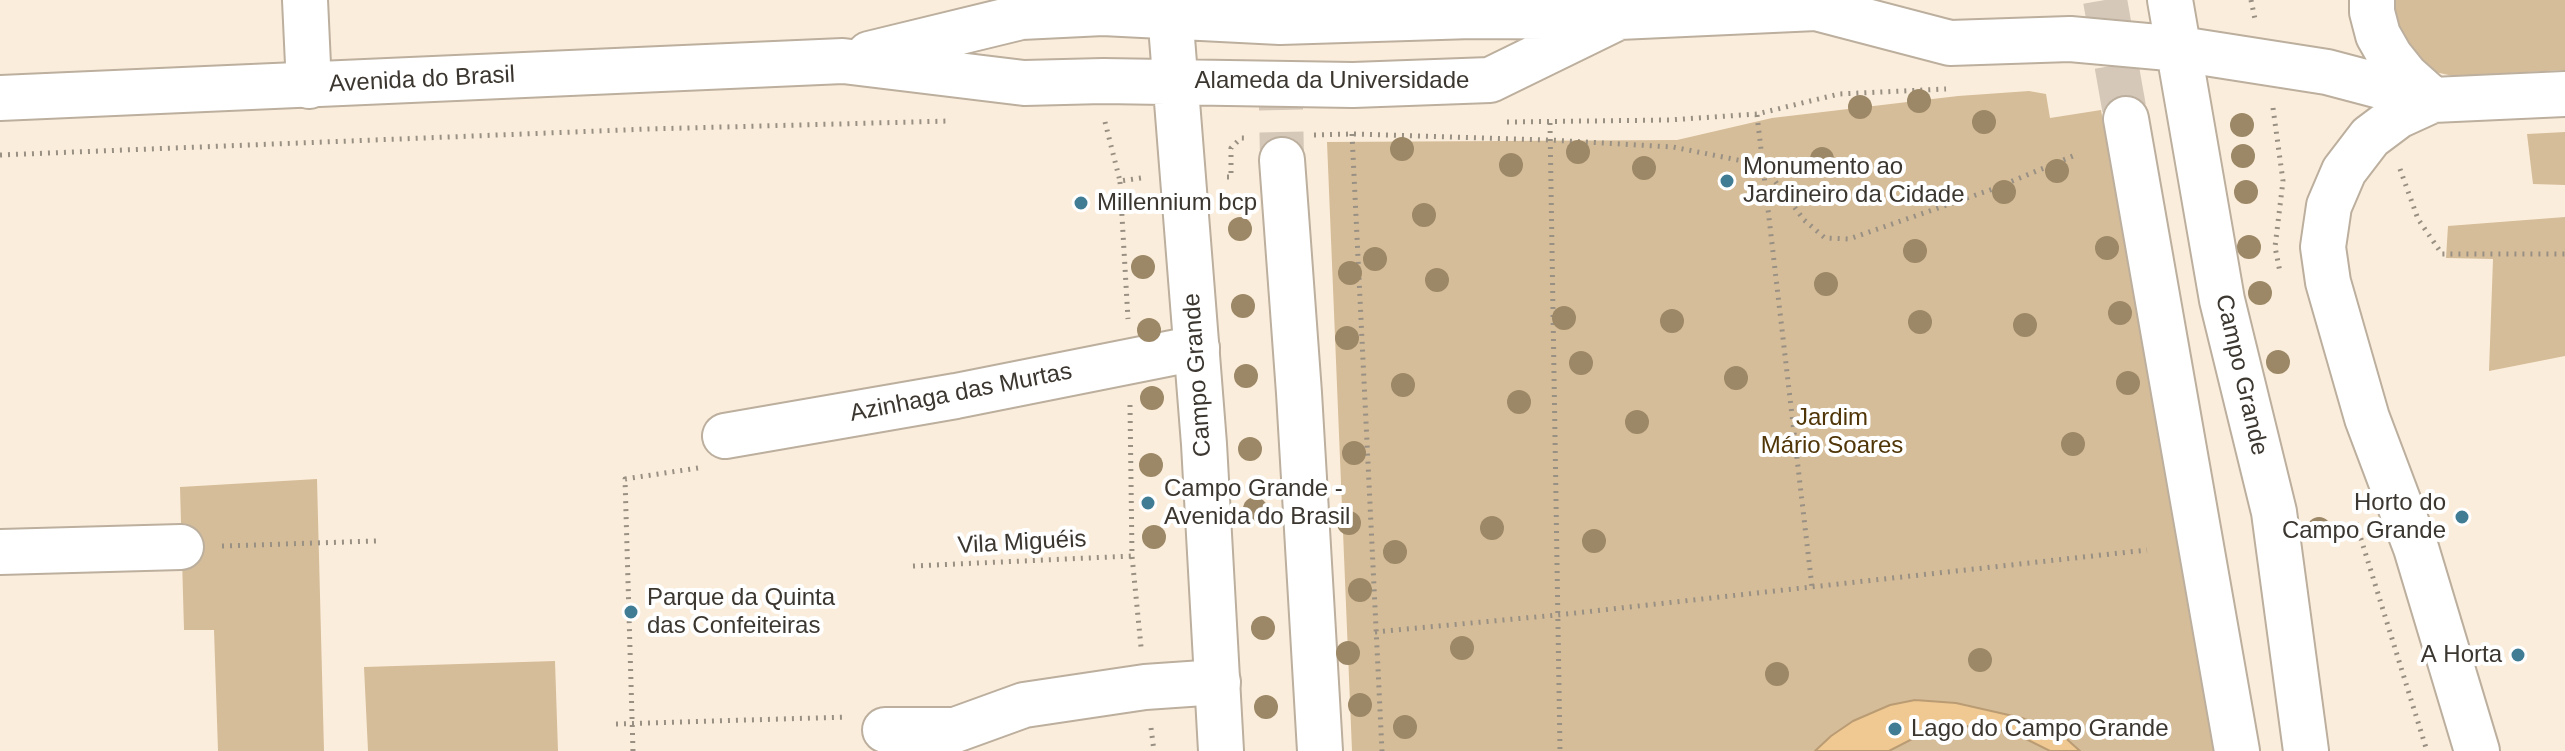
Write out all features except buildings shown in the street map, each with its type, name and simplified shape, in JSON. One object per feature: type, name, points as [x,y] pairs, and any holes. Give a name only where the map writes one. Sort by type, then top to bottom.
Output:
[{"type":"main road","points":[[305,0],[309,86]]},
{"type":"main road","name":"Campo Grande","points":[[2170,0],[2222,300],[2274,512],[2306,751]]},
{"type":"main road","points":[[2372,0],[2378,35],[2390,56],[2406,76],[2433,100],[2398,116],[2370,137],[2344,171],[2329,206],[2323,247],[2328,282],[2367,418],[2416,548],[2477,751]]},
{"type":"main road","name":"Alameda da Universidade","points":[[1170,8],[1280,22],[1472,16],[1619,17],[1832,4],[1950,43],[2070,39],[2180,49],[2327,72],[2433,100],[2565,94]]},
{"type":"main road","name":"Avenida do Brasil","points":[[843,61],[1021,17],[1170,8]]},
{"type":"main road","name":"Campo Grande","points":[[1170,8],[1197,348],[1221,751]]},
{"type":"main road","name":"Alameda da Universidade","points":[[1175,82],[1353,85],[1490,80],[1619,17]]},
{"type":"main road","name":"Avenida do Brasil","points":[[0,98],[843,61],[1024,83],[1175,82]]},
{"type":"main road","points":[[2126,119],[2237,751]]},
{"type":"main road","points":[[1296,148],[1299,393],[1320,751]]},
{"type":"main road","name":"Azinhaga das Murtas","points":[[719,451],[956,396],[1197,348]]},
{"type":"main road","points":[[0,552],[181,547]]},
{"type":"main road","points":[[869,723],[955,730],[1024,705],[1145,687],[1218,682]]},
{"type":"path","points":[[1504,121],[1669,120],[1757,114],[1839,94],[1947,89]]},
{"type":"path","points":[[2272,103],[2283,106]]},
{"type":"path","points":[[1757,114],[1812,587]]},
{"type":"path","points":[[0,155],[648,129],[950,121]]},
{"type":"path","points":[[1550,123],[1560,751]]},
{"type":"path","points":[[1296,148],[1352,134],[1673,147],[1763,165],[1814,229],[1825,238],[1849,239],[1993,189],[2073,156]]},
{"type":"path","points":[[1352,134],[1382,751]]},
{"type":"path","points":[[2370,137],[2395,155],[2418,219],[2442,254],[2565,254]]},
{"type":"path","points":[[1120,181],[1131,360],[1129,451],[1132,556],[1154,751]]},
{"type":"path","points":[[633,751],[625,479],[719,451]]},
{"type":"path","points":[[181,547],[377,541]]},
{"type":"path","points":[[1375,632],[2147,550]]},
{"type":"path","name":"Vila Miguéis","points":[[913,566],[1132,556]]},
{"type":"path","points":[[616,724],[869,723]]},
{"type":"green space","points":[[2389,0],[2565,0],[2565,70],[2453,76],[2426,70],[2401,49]]},
{"type":"green space","name":"Jardim Mário Soares","points":[[2029,91],[2046,94],[2050,118],[2101,110],[2216,751],[1352,751],[1327,142],[1677,140],[1772,118],[1958,96]]},
{"type":"green space","points":[[2565,132],[2565,185],[2533,184],[2527,134]]},
{"type":"green space","points":[[2565,217],[2565,356],[2489,371],[2493,259],[2446,258],[2448,226]]},
{"type":"green space","points":[[317,479],[324,751],[218,751],[214,630],[184,630],[180,487]]},
{"type":"green space","points":[[555,661],[558,751],[368,751],[364,667]]},
{"type":"shaded area","name":"Lago do Campo Grande","points":[[1915,700],[1956,703],[2022,718],[2060,733],[2080,751],[2050,751],[2012,732],[1967,726],[1922,734],[1889,751],[1815,751],[1853,721],[1890,705]]},
{"type":"tunnel","points":[[1279,0],[1282,160]]},
{"type":"tunnel","points":[[2105,0],[2126,119]]},
{"type":"place","name":"Monumento ao Jardineiro da Cidade","points":[[1727,181]]},
{"type":"place","name":"Millennium bcp","points":[[1081,203]]},
{"type":"place","name":"Campo Grande - Avenida do Brasil","points":[[1148,503]]},
{"type":"place","name":"Horto do Campo Grande","points":[[2462,517]]},
{"type":"place","name":"Parque da Quinta das Confeiteiras","points":[[631,612]]},
{"type":"place","name":"A Horta","points":[[2518,655]]},
{"type":"place","name":"Lago do Campo Grande","points":[[1895,729]]}]
